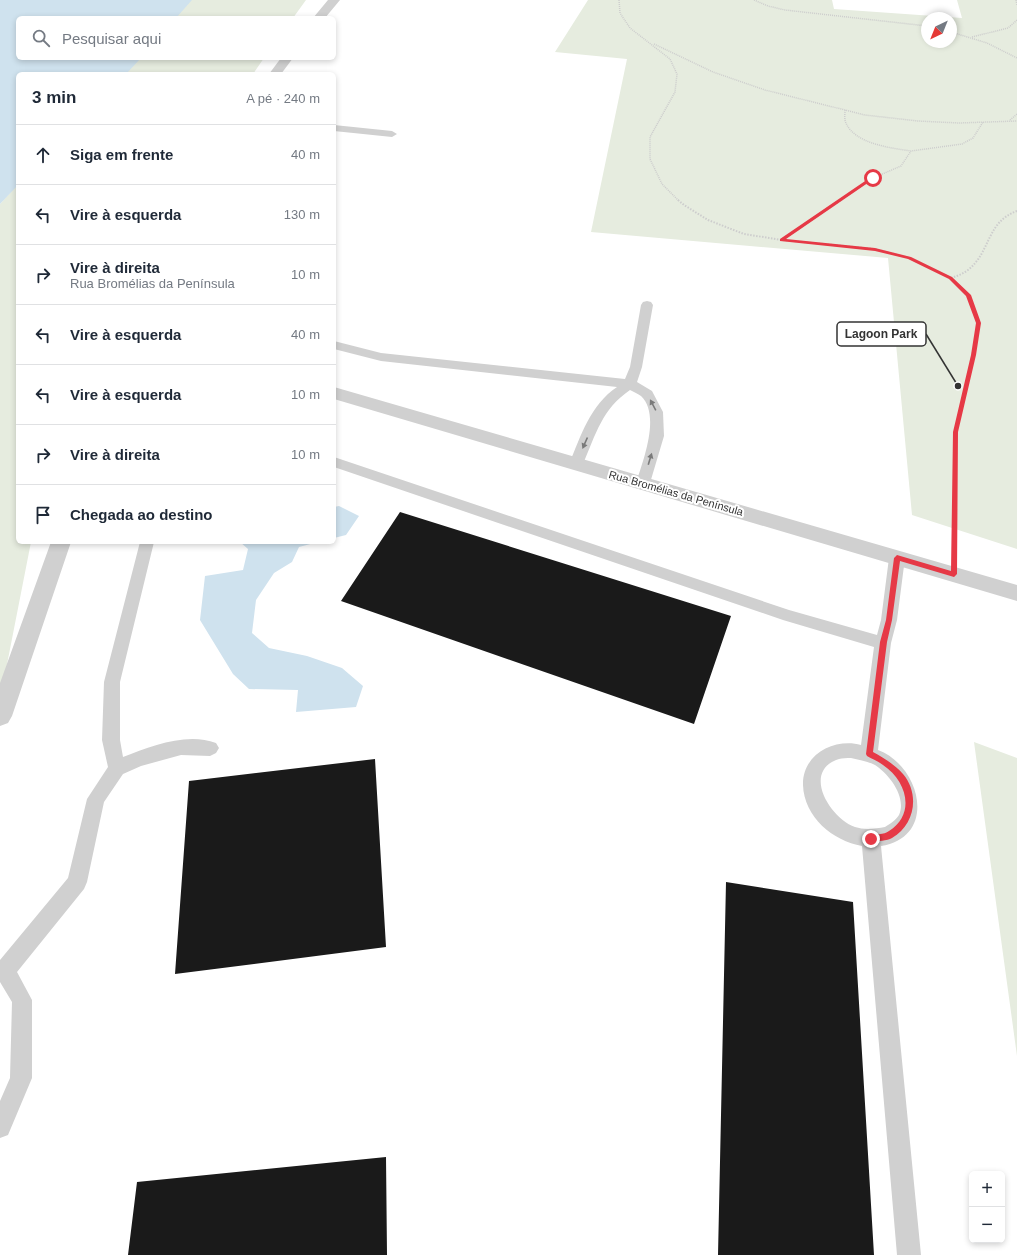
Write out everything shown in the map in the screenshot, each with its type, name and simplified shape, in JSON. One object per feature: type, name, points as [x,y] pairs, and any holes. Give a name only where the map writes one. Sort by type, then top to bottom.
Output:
[{"type":"street","points":[[321,16],[334,0]]},
{"type":"street","points":[[276,72],[286,60]]},
{"type":"street","name":"Rua Bromélias da Península","points":[[336,394],[1017,593]]},
{"type":"street","points":[[0,716],[60,544]]},
{"type":"lane","points":[[336,128],[392,134]]},
{"type":"lane","points":[[576,464],[594,423],[605,404],[618,391],[630,384],[636,367],[648,305]]},
{"type":"lane","points":[[336,346],[381,357],[630,384],[647,394],[656,412],[657,436],[643,483]]},
{"type":"lane","points":[[336,463],[789,616],[883,642]]},
{"type":"lane","points":[[117,768],[110,740],[112,682],[146,544]]},
{"type":"lane","points":[[869,754],[883,642],[889,620],[897,558]]},
{"type":"lane","points":[[0,1127],[21,1078],[22,1000],[2,970],[77,882],[96,799],[117,768],[139,759],[181,747],[210,748]]},
{"type":"lane","points":[[851,750],[869,754],[887,763],[901,777],[909,794],[910,811],[903,825],[890,836],[871,839],[851,835],[833,824],[819,810],[812,792],[812,776],[820,762],[834,753],[851,750]]},
{"type":"lane","points":[[871,839],[909,1255]]},
{"type":"path","points":[[619,0],[620,13],[630,28],[670,59],[676,74],[675,92],[650,136],[650,159],[662,184],[684,205],[708,220],[744,234],[782,240],[875,249],[909,258],[951,278],[968,295],[979,323],[956,432],[954,574]]},
{"type":"path","points":[[754,0],[785,10],[921,25]]},
{"type":"path","points":[[1016,0],[1017,5]]},
{"type":"path","points":[[971,37],[1008,28],[1017,20]]},
{"type":"path","points":[[957,34],[971,37],[1017,58]]},
{"type":"path","points":[[651,43],[713,72],[765,90],[865,115],[918,121],[959,123],[1017,121]]},
{"type":"path","points":[[845,110],[846,123],[853,132],[867,140],[888,147],[912,151],[962,144],[973,138],[984,122]]},
{"type":"path","points":[[1009,121],[1017,114]]},
{"type":"path","points":[[782,240],[873,178],[901,166],[912,151]]},
{"type":"path","points":[[951,278],[970,270],[1000,220],[1009,212],[1017,211]]},
{"type":"shaded area","points":[[188,0],[306,0],[294,16],[174,16]]},
{"type":"shaded area","points":[[588,0],[832,0],[834,9],[921,15],[921,48],[957,48],[957,18],[962,18],[957,0],[1017,0],[1017,549],[912,515],[888,258],[591,232],[627,59],[555,52]]},
{"type":"shaded area","points":[[133,60],[263,60],[254,72],[122,72]]},
{"type":"shaded area","points":[[16,186],[16,544],[31,544],[0,700],[0,204]]},
{"type":"shaded area","points":[[974,742],[1017,758],[1017,1056]]},
{"type":"water","points":[[0,0],[192,0],[178,16],[16,16],[16,60],[139,60],[128,72],[16,72],[16,187],[0,204]]},
{"type":"water","points":[[339,506],[359,516],[346,535],[336,538],[336,507]]},
{"type":"water","points":[[242,544],[310,544],[299,547],[292,562],[274,573],[256,600],[252,633],[269,648],[307,656],[342,668],[363,686],[356,707],[296,712],[298,690],[249,689],[233,674],[200,620],[205,576],[243,570],[248,549]]},
{"type":"building","points":[[400,512],[731,616],[694,724],[341,601]]},
{"type":"building","points":[[375,759],[386,947],[175,974],[189,781]]},
{"type":"building","points":[[726,882],[853,902],[874,1255],[718,1255]]},
{"type":"building","points":[[386,1157],[387,1255],[128,1255],[137,1182]]},
{"type":"place","name":"Lagoon Park","points":[[958,386]]},
{"type":"route","points":[[871,839],[890,836],[903,825],[910,811],[909,794],[901,777],[887,763],[869,754],[883,642],[889,620],[897,558],[954,574],[956,432],[979,323],[968,295],[951,278],[909,258],[875,249],[782,240],[873,178]]}]
